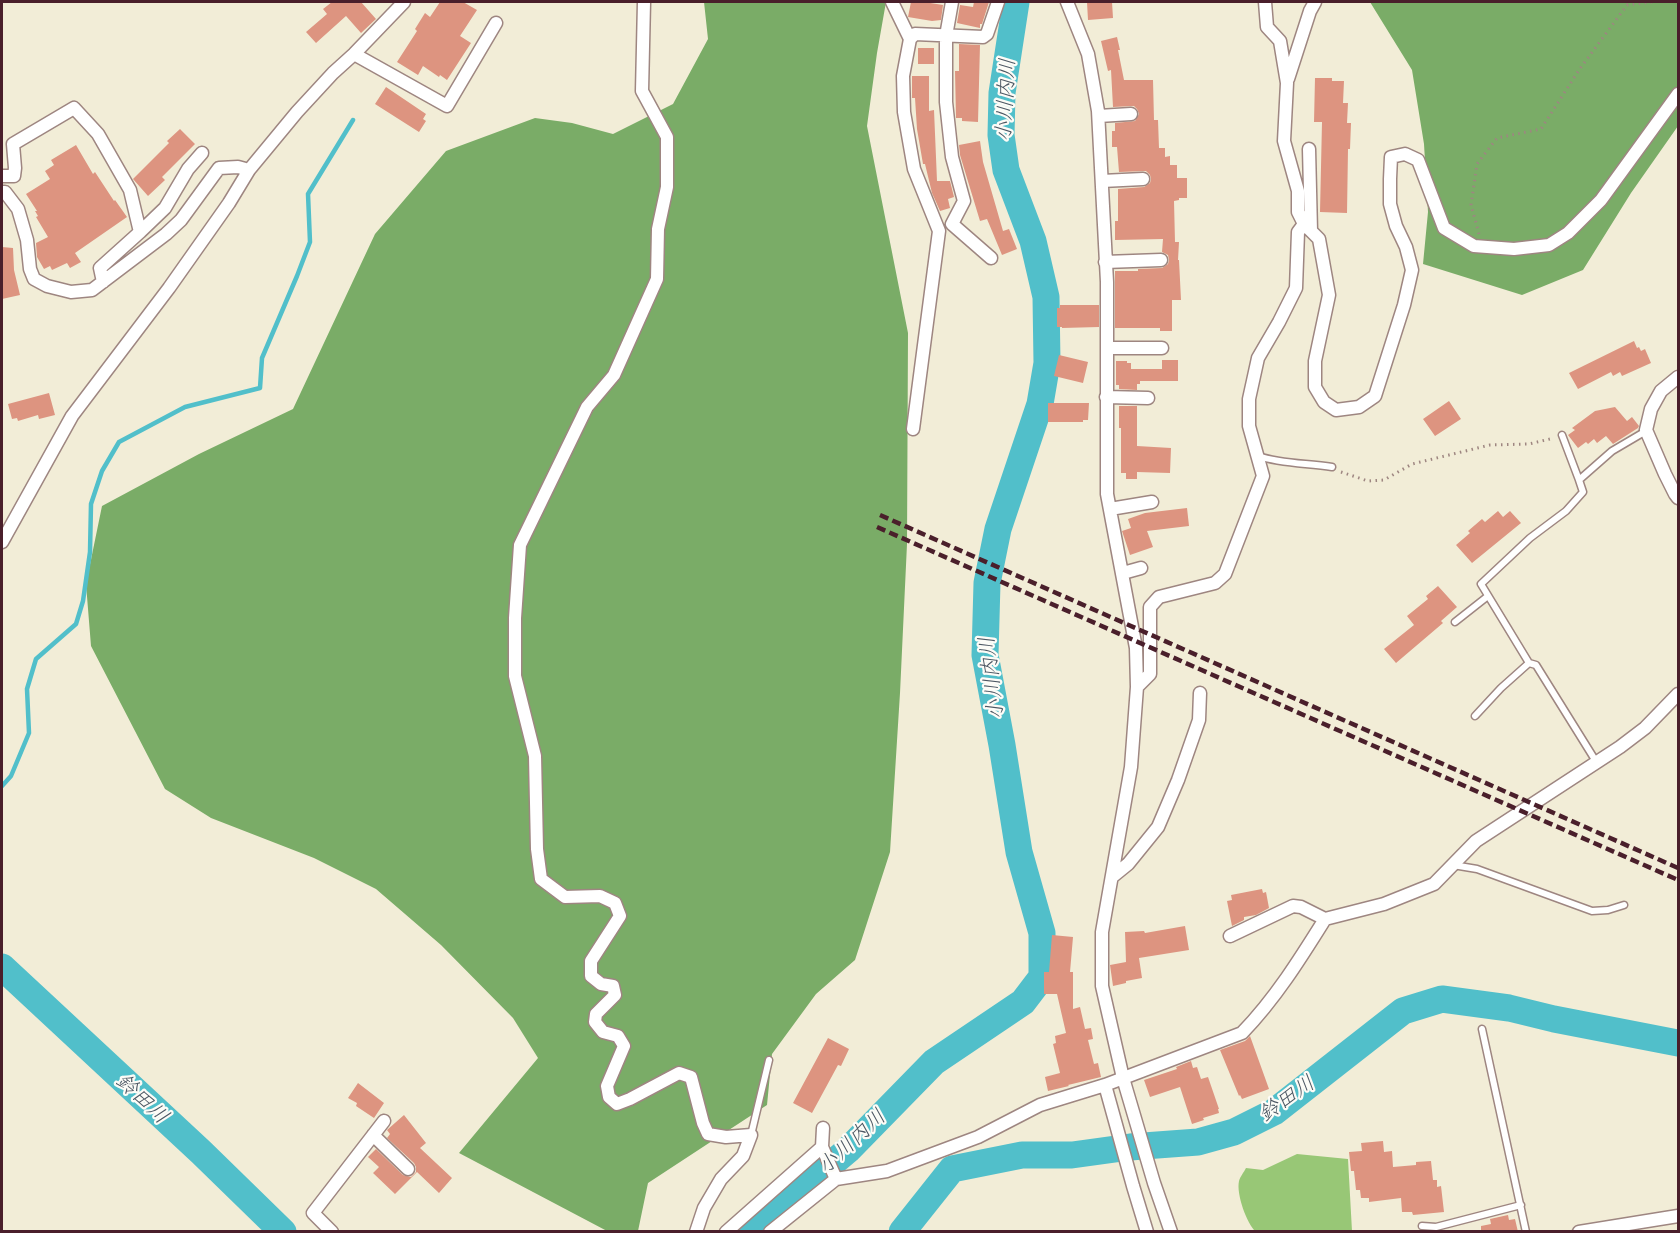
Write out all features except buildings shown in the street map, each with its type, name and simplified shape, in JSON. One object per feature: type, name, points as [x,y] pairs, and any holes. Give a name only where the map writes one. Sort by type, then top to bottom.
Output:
[{"type":"street","points":[[2,542],[72,416],[170,288],[229,204],[249,170],[304,104],[404,2]]},
{"type":"street","points":[[644,2],[642,91],[667,137],[667,187],[658,230],[657,279],[615,375],[587,407],[520,545],[515,618],[515,676],[536,756],[537,849],[541,879],[565,897],[600,896],[615,903],[620,916],[591,962],[591,976],[601,984],[613,986],[615,995],[596,1014],[595,1022],[603,1032],[618,1036],[624,1046],[607,1086],[609,1097],[617,1104],[679,1073],[691,1077],[708,1134],[726,1137],[752,1135],[743,1156],[721,1179],[704,1208],[696,1232]]},
{"type":"street","points":[[892,2],[910,39]]},
{"type":"street","points":[[939,231],[952,224],[964,201],[952,157],[946,102],[946,36],[952,2]]},
{"type":"street","points":[[913,429],[939,231],[914,168],[904,112],[903,76],[910,39],[915,34],[983,37],[987,34],[998,2]]},
{"type":"street","points":[[1067,2],[1088,54],[1098,116],[1106,262],[1107,494],[1136,648],[1137,687],[1131,767],[1102,932],[1102,986],[1123,1078],[1171,1232]]},
{"type":"street","points":[[1265,2],[1267,27],[1280,41],[1287,83],[1284,141],[1298,191],[1299,212],[1307,228],[1319,239],[1329,295],[1315,361],[1315,387],[1324,402],[1336,410],[1359,407],[1375,396],[1404,305],[1412,270],[1390,204],[1391,157],[1405,154],[1418,160],[1444,228],[1474,246],[1514,249],[1550,245],[1568,233],[1601,201],[1678,94]]},
{"type":"street","points":[[1287,83],[1310,11],[1316,2]]},
{"type":"street","points":[[354,54],[447,106],[496,23]]},
{"type":"street","points":[[2,176],[14,176],[13,144],[74,108],[98,134],[130,190],[140,232]]},
{"type":"street","points":[[1098,116],[1131,114]]},
{"type":"street","points":[[1307,228],[1309,148]]},
{"type":"street","points":[[103,282],[100,268],[165,208],[188,169],[202,153]]},
{"type":"street","points":[[2,192],[5,192],[18,209],[27,240],[30,269],[34,279],[47,286],[71,292],[92,290],[166,234],[181,220],[219,168],[238,167],[249,170]]},
{"type":"street","points":[[1102,181],[1143,179]]},
{"type":"street","points":[[952,224],[991,258]]},
{"type":"street","points":[[1137,687],[1149,674],[1149,607],[1159,597],[1215,583],[1225,574],[1263,476],[1249,426],[1249,399],[1258,358],[1296,288],[1298,232],[1307,228]]},
{"type":"street","points":[[1106,262],[1161,260]]},
{"type":"street","points":[[1107,348],[1162,348]]},
{"type":"street","points":[[1675,383],[1661,391],[1651,409],[1646,430],[1678,498]]},
{"type":"street","points":[[1106,397],[1148,398]]},
{"type":"street","points":[[1110,509],[1152,502]]},
{"type":"street","points":[[1123,573],[1141,568]]},
{"type":"street","points":[[1112,877],[1128,864],[1158,827],[1178,780],[1199,720],[1200,693]]},
{"type":"street","points":[[1230,936],[1293,906],[1301,907],[1325,919],[1384,904],[1434,884],[1476,841],[1597,763],[1645,728],[1678,694]]},
{"type":"street","points":[[770,1232],[835,1176],[886,1171],[978,1137],[1040,1105],[1105,1085],[1242,1033],[1258,1016],[1297,964],[1325,919]]},
{"type":"street","points":[[1105,1085],[1147,1232]]},
{"type":"street","points":[[332,1232],[313,1213],[384,1121]]},
{"type":"street","points":[[823,1128],[822,1147],[835,1176]]},
{"type":"street","points":[[373,1135],[408,1169]]},
{"type":"street","points":[[726,1232],[822,1147]]},
{"type":"street","points":[[1579,1232],[1678,1216]]},
{"type":"lane","points":[[1579,480],[1612,451],[1646,430]]},
{"type":"lane","points":[[1529,663],[1481,584],[1530,538],[1566,511],[1582,492],[1562,435]]},
{"type":"lane","points":[[1257,456],[1274,462],[1313,464],[1332,468]]},
{"type":"lane","points":[[1455,622],[1488,596]]},
{"type":"lane","points":[[1475,716],[1529,663],[1536,664],[1597,763]]},
{"type":"lane","points":[[1452,865],[1477,869],[1592,911],[1608,910],[1624,905]]},
{"type":"lane","points":[[1482,1029],[1526,1232]]},
{"type":"lane","points":[[752,1135],[769,1060]]},
{"type":"lane","points":[[1422,1226],[1436,1227],[1521,1205]]},
{"type":"path","points":[[1482,247],[1471,205],[1477,164],[1497,138],[1541,129],[1578,70],[1627,5],[1652,2]]},
{"type":"path","points":[[1332,468],[1368,481],[1384,480],[1412,464],[1490,445],[1529,444],[1562,435]]},
{"type":"green space","points":[[704,2],[886,2],[867,126],[908,333],[907,544],[890,852],[855,960],[816,994],[772,1054],[767,1105],[648,1183],[638,1231],[607,1231],[459,1153],[538,1058],[513,1018],[441,945],[376,889],[314,858],[211,818],[165,789],[91,646],[86,584],[102,506],[199,454],[293,409],[375,234],[446,151],[535,118],[572,123],[613,134],[673,104],[708,39]]},
{"type":"green space","points":[[1370,2],[1678,2],[1678,126],[1631,193],[1583,270],[1522,295],[1423,264],[1428,212],[1424,144],[1412,70]]},
{"type":"green space","points":[[1297,1154],[1348,1159],[1352,1231],[1256,1232],[1253,1228],[1243,1208],[1238,1187],[1246,1168],[1263,1170]]},
{"type":"waterway","name":"小川内川","points":[[751,1232],[848,1150],[934,1062],[1023,1002],[1042,977],[1042,933],[1019,852],[985,655],[987,583],[998,529],[1040,404],[1047,363],[1046,297],[1033,241],[1006,170],[1001,135],[1002,93],[1016,2]]},
{"type":"waterway","points":[[2,786],[11,776],[29,733],[27,689],[36,659],[76,624],[83,601],[90,552],[91,504],[102,471],[119,442],[185,407],[260,388],[262,358],[310,242],[308,194],[353,120]]},
{"type":"waterway","name":"鈴田川","points":[[2,967],[201,1152],[283,1232]]},
{"type":"waterway","name":"鈴田川","points":[[902,1232],[952,1169],[1022,1155],[1072,1155],[1130,1147],[1198,1142],[1234,1132],[1274,1112],[1403,1011],[1442,999],[1509,1008],[1678,1043]]},
{"type":"railway","points":[[880,515],[1678,868]]},
{"type":"railway","points":[[877,527],[1678,880]]}]
